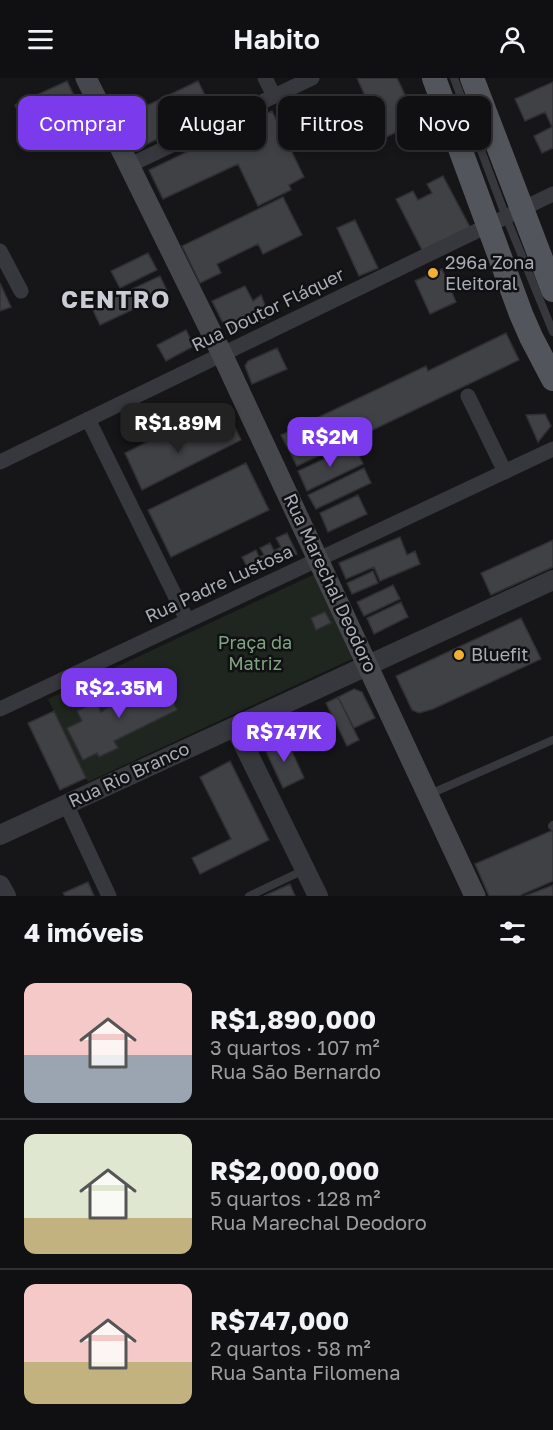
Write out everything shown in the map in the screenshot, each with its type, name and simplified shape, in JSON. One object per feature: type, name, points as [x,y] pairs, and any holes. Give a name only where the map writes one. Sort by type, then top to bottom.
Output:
[{"type":"main road","name":"Rua Marechal Deodoro","points":[[86,78],[222,354],[475,896]]},
{"type":"main road","points":[[434,78],[505,217],[553,290]]},
{"type":"main road","points":[[472,78],[531,337],[553,379]]},
{"type":"street","points":[[265,78],[274,96]]},
{"type":"street","points":[[130,165],[312,78]]},
{"type":"street","name":"Rua Doutor Fláquer","points":[[0,462],[553,194]]},
{"type":"street","points":[[0,251],[21,291]]},
{"type":"street","points":[[468,396],[505,472]]},
{"type":"street","points":[[88,419],[187,620]]},
{"type":"street","name":"Rua Padre Lustosa","points":[[0,708],[553,449]]},
{"type":"street","name":"Rua Rio Branco","points":[[0,835],[553,580]]},
{"type":"street","points":[[235,727],[318,896]]},
{"type":"street","points":[[66,804],[109,896]]},
{"type":"street","points":[[0,885],[6,896]]},
{"type":"lane","points":[[454,78],[505,217],[553,332]]},
{"type":"lane","points":[[429,795],[553,740]]},
{"type":"lane","points":[[249,896],[305,869]]},
{"type":"green space","name":"Praça da Matriz","points":[[315,574],[354,658],[88,782],[48,699]]},
{"type":"building","points":[[357,78],[397,78],[406,96],[397,96],[397,132],[385,138],[385,96],[365,96]]},
{"type":"building","points":[[67,81],[74,96],[34,96]]},
{"type":"building","points":[[198,81],[205,96],[167,96]]},
{"type":"building","points":[[553,82],[553,148],[542,153],[534,136],[552,127],[545,112],[525,121],[515,99]]},
{"type":"building","points":[[158,100],[158,139],[146,145],[146,106]]},
{"type":"building","points":[[272,111],[278,123],[278,150],[291,150],[304,177],[289,185],[291,190],[258,206],[238,164],[163,199],[149,170],[191,150],[266,150],[266,114]]},
{"type":"building","points":[[443,176],[471,229],[424,254],[396,199],[413,191],[418,200],[432,193],[427,184]]},
{"type":"building","points":[[283,197],[302,235],[263,254],[258,244],[217,264],[221,273],[200,283],[182,246]]},
{"type":"building","points":[[355,220],[378,268],[359,276],[337,228]]},
{"type":"building","points":[[148,253],[157,270],[120,288],[111,271]]},
{"type":"building","points":[[442,269],[456,302],[430,314],[415,281]]},
{"type":"building","points":[[160,276],[168,293],[100,325],[92,308]]},
{"type":"building","points":[[0,283],[11,307],[0,311]]},
{"type":"building","points":[[245,286],[253,301],[261,295],[270,318],[235,332],[226,329],[212,301]]},
{"type":"building","points":[[186,330],[194,346],[166,361],[157,345]]},
{"type":"building","points":[[506,333],[519,360],[297,466],[281,435],[426,366],[428,371]]},
{"type":"building","points":[[277,348],[287,369],[252,384],[245,366],[248,361]]},
{"type":"building","points":[[545,414],[551,426],[538,442],[526,415]]},
{"type":"building","points":[[231,419],[241,440],[142,490],[125,453],[163,434],[175,447]]},
{"type":"building","points":[[354,445],[363,464],[307,491],[298,471]]},
{"type":"building","points":[[246,463],[269,510],[171,557],[148,510]]},
{"type":"building","points":[[364,468],[371,483],[316,509],[308,495]]},
{"type":"building","points":[[358,495],[367,514],[328,532],[320,513]]},
{"type":"building","points":[[287,533],[297,554],[252,576],[242,557],[256,550],[259,557],[264,555],[260,548],[270,543],[274,551],[281,547],[276,538]]},
{"type":"building","points":[[400,537],[407,555],[415,551],[420,564],[380,581],[374,567],[346,579],[339,563]]},
{"type":"building","points":[[553,540],[553,567],[491,595],[481,573]]},
{"type":"building","points":[[373,571],[378,583],[352,594],[347,583]]},
{"type":"building","points":[[393,585],[400,599],[364,616],[357,602]]},
{"type":"building","points":[[401,602],[408,617],[374,634],[367,618]]},
{"type":"building","points":[[325,612],[331,623],[316,630],[311,618]]},
{"type":"building","points":[[521,618],[541,659],[433,709],[419,713],[412,710],[396,676]]},
{"type":"building","points":[[163,681],[177,710],[114,741],[118,748],[99,757],[97,753],[83,760],[67,728],[82,721],[77,711],[96,702],[101,712],[113,705],[107,692],[122,685],[128,698]]},
{"type":"building","points":[[354,689],[362,692],[375,718],[354,728],[338,697]]},
{"type":"building","points":[[338,697],[359,740],[347,746],[326,703]]},
{"type":"building","points":[[54,711],[86,778],[60,790],[28,723]]},
{"type":"building","points":[[286,738],[304,778],[283,788],[264,747]]},
{"type":"building","points":[[230,761],[269,840],[200,874],[192,858],[231,839],[200,777]]},
{"type":"building","points":[[553,830],[553,881],[519,896],[489,896],[475,864]]},
{"type":"building","points":[[88,882],[94,896],[65,896],[63,893]]},
{"type":"building","points":[[290,884],[295,896],[264,896]]},
{"type":"building","points":[[553,885],[553,896],[525,896]]},
{"type":"place","name":"296ª Zona Eleitoral","points":[[433,273]]},
{"type":"place","name":"Bluefit","points":[[459,655]]},
{"type":"district","name":"CENTRO","points":[[116,300]]}]
